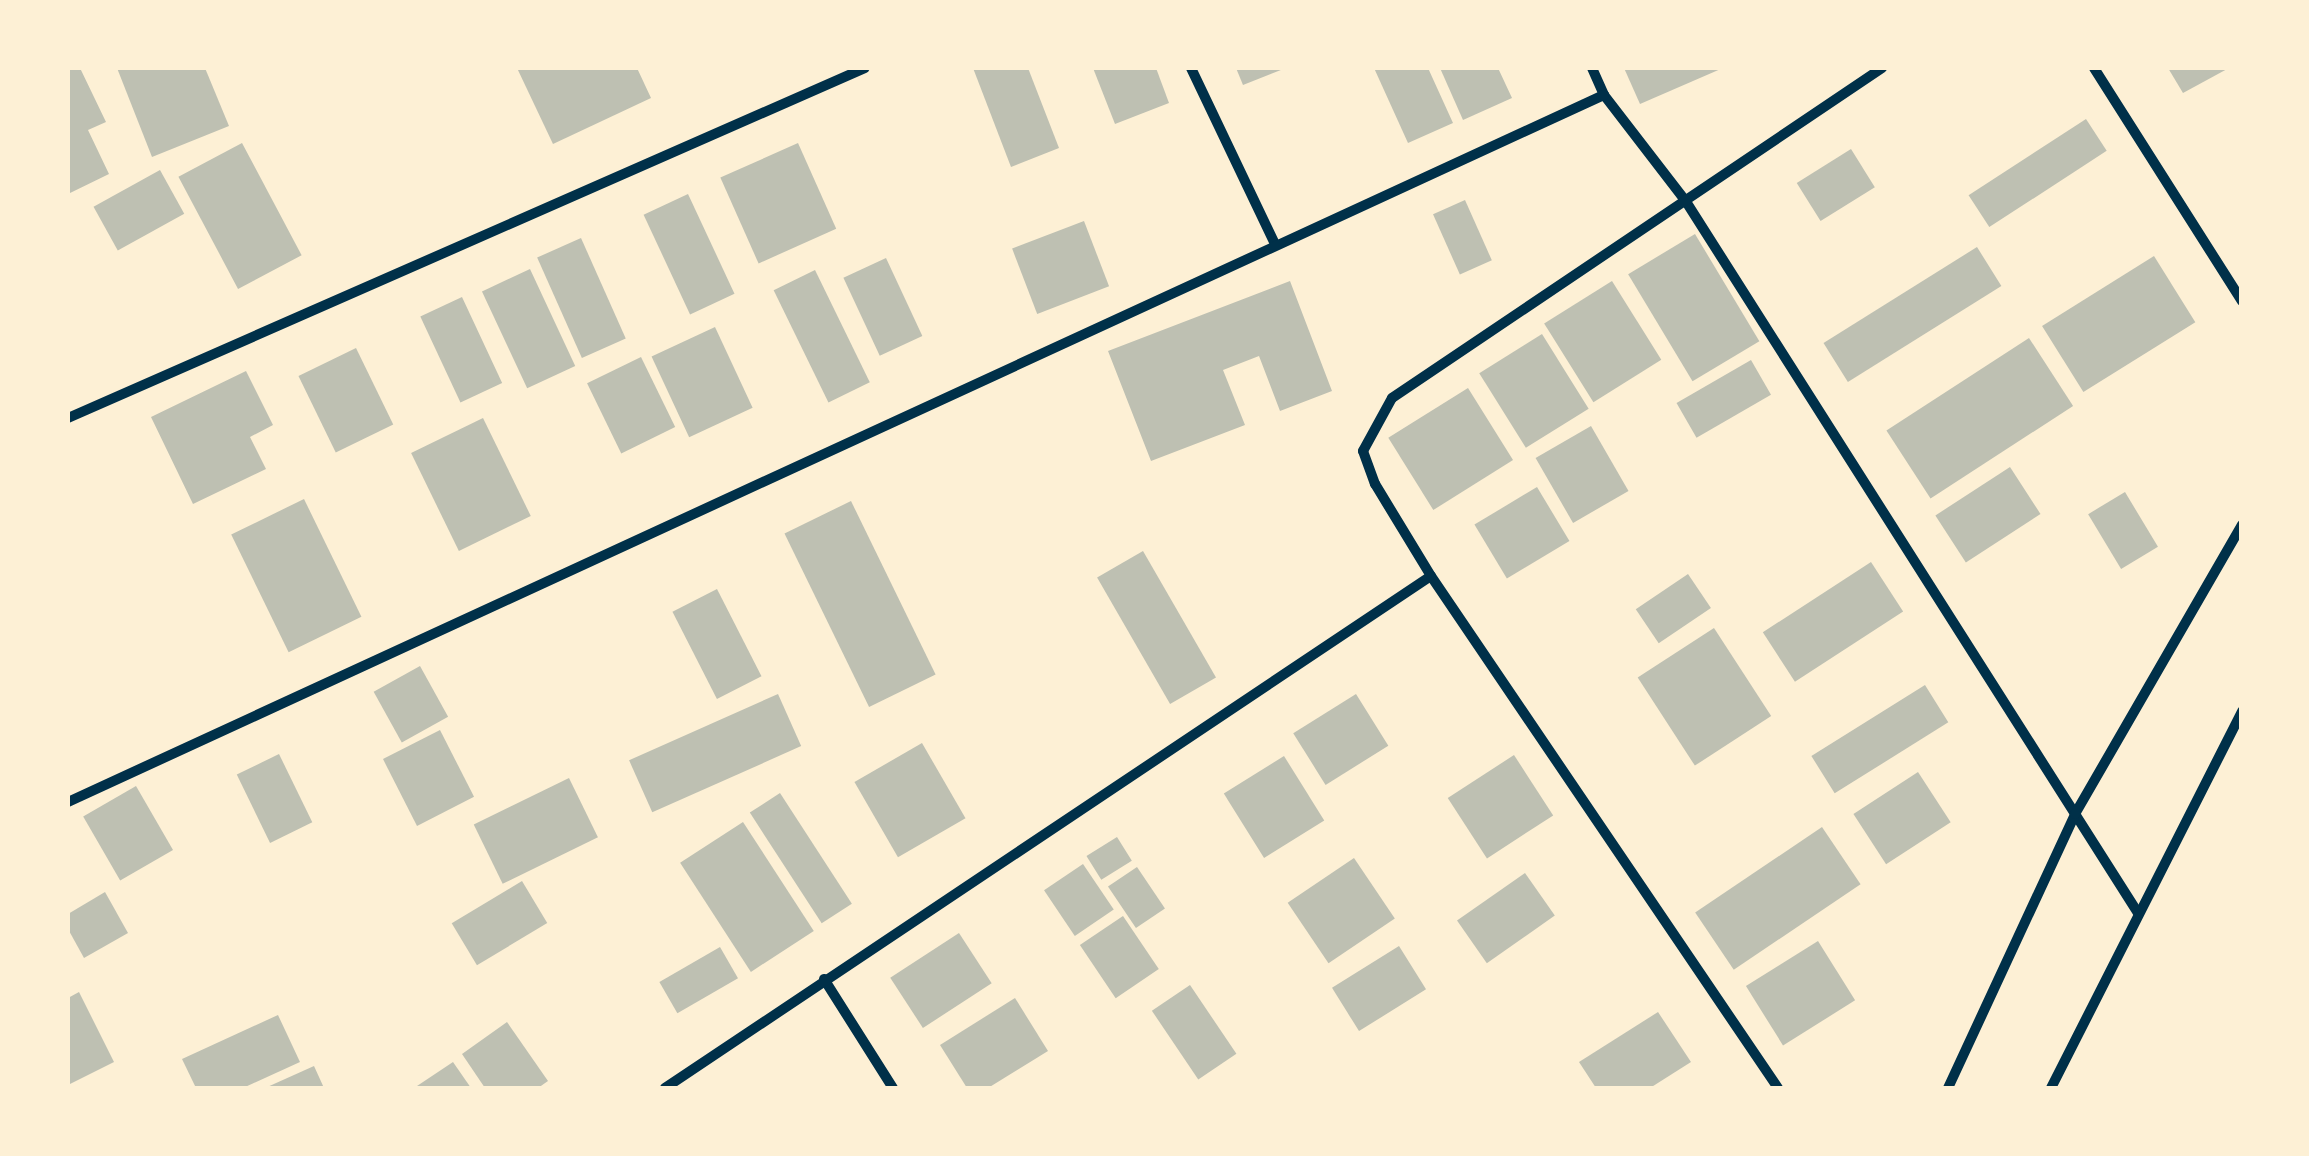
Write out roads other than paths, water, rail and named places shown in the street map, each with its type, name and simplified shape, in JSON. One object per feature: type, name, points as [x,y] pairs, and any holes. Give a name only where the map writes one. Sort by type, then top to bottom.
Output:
[{"type":"street","points":[[68,418],[865,68]]},
{"type":"street","points":[[1191,68],[1274,242]]},
{"type":"street","points":[[1592,68],[1604,95],[1685,200],[2138,912]]},
{"type":"street","points":[[1778,1088],[1431,576],[1374,484],[1363,452],[1376,420],[1392,398],[1882,68]]},
{"type":"street","points":[[2094,68],[2242,301]]},
{"type":"street","points":[[68,802],[1274,242],[1604,95]]},
{"type":"street","points":[[1948,1088],[2075,814],[2242,524]]},
{"type":"street","points":[[664,1088],[1431,576]]},
{"type":"street","points":[[2051,1088],[2242,711]]},
{"type":"street","points":[[824,978],[893,1088]]}]
